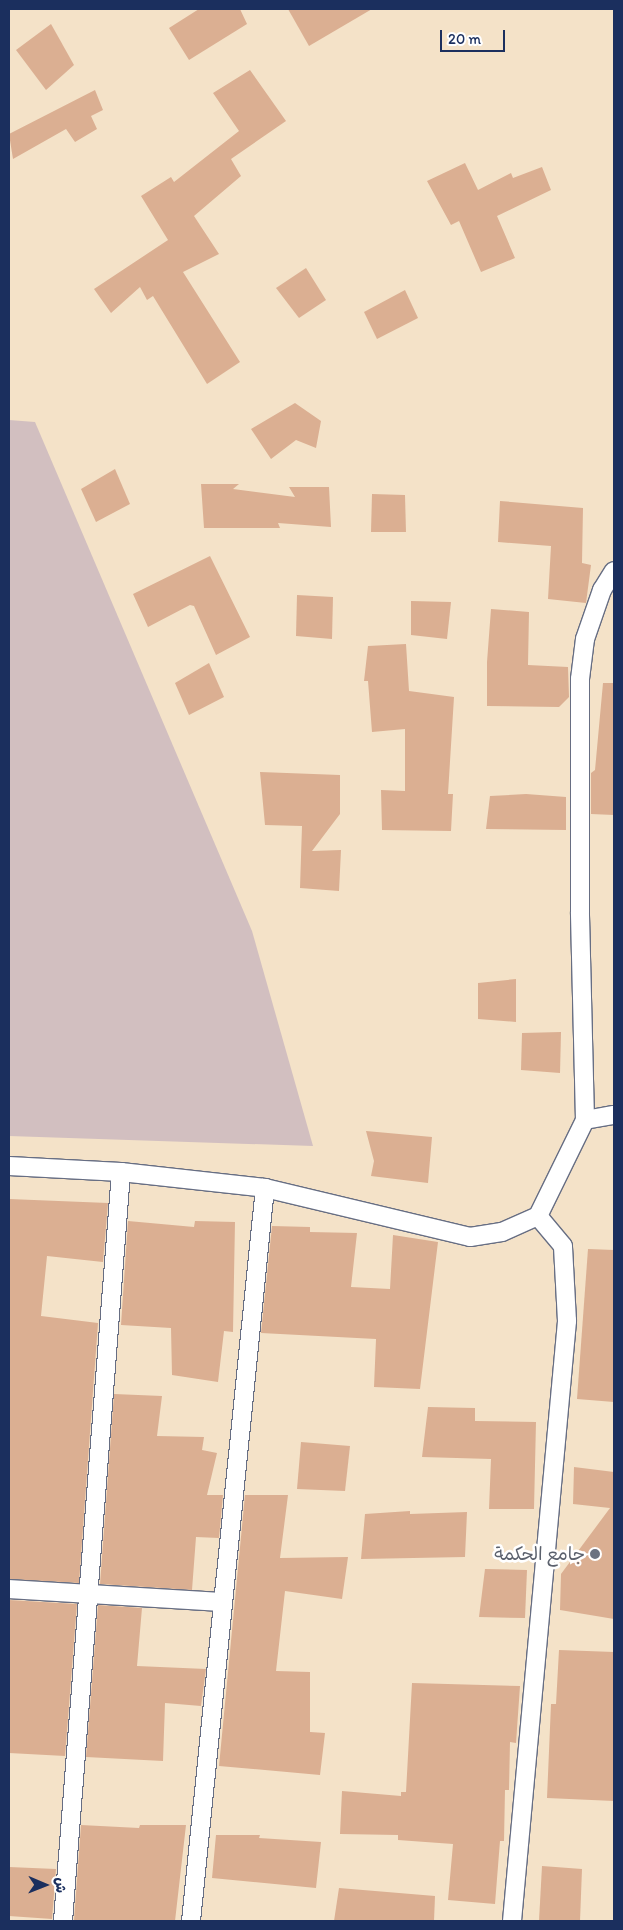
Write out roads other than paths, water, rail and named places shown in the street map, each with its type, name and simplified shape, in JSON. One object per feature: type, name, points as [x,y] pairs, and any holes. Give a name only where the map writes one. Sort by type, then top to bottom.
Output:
[{"type":"street","points":[[9,1166],[122,1172],[265,1188],[470,1237],[502,1232],[538,1216],[585,1120],[580,912],[580,679],[585,639],[602,590],[614,570]]},
{"type":"street","points":[[585,1120],[614,1115]]},
{"type":"street","points":[[64,1921],[122,1172]]},
{"type":"street","points":[[191,1921],[221,1602],[265,1188]]},
{"type":"street","points":[[512,1921],[567,1321],[563,1246],[538,1216]]},
{"type":"street","points":[[9,1588],[221,1602]]},
{"type":"place","name":"جامع الحكمة","points":[[595,1554]]}]
